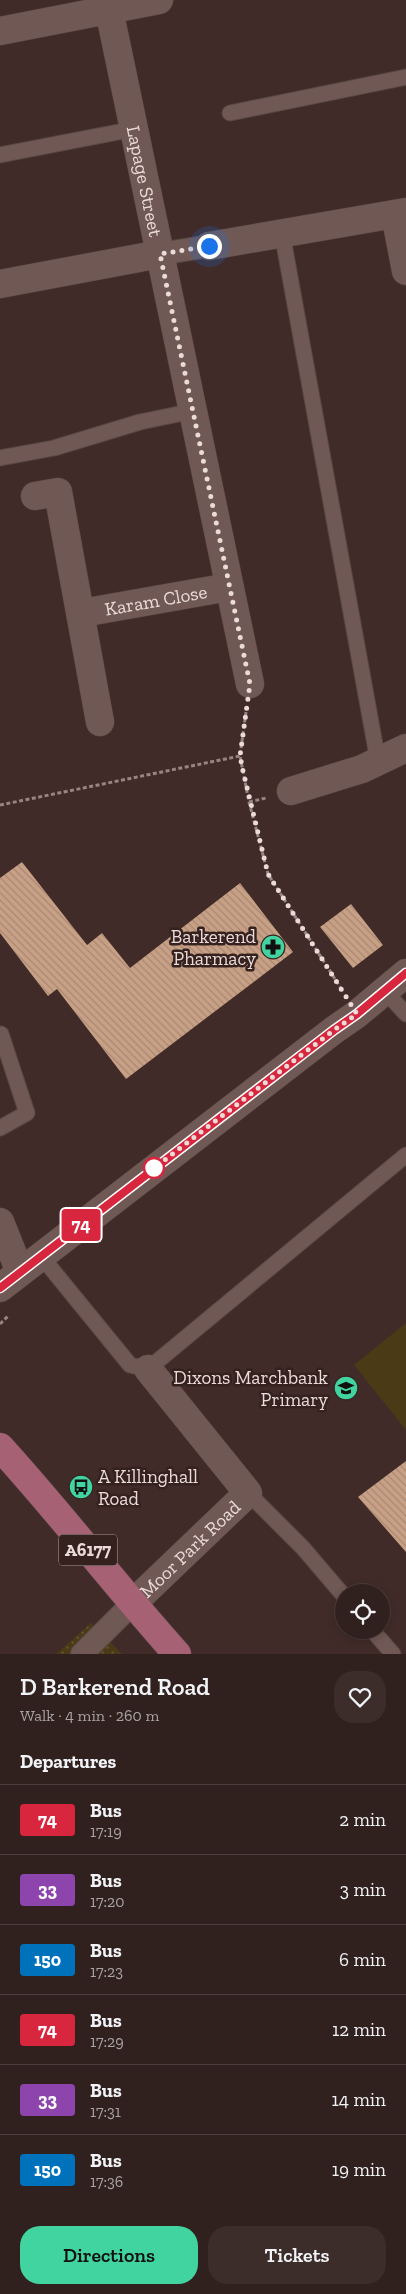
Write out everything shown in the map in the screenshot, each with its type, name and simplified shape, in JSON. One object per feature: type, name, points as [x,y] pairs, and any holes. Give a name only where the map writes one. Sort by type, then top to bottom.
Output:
[{"type":"highway","name":"A6177","points":[[0,1447],[44,1496],[132,1604],[177,1654]]},
{"type":"street","points":[[0,31],[108,5],[160,0]]},
{"type":"street","name":"Lapage Street","points":[[108,5],[250,684]]},
{"type":"street","points":[[0,284],[160,254],[400,213],[406,271]]},
{"type":"street","name":"Karam Close","points":[[34,496],[58,492],[82,613],[100,722]]},
{"type":"street","name":"Karam Close","points":[[82,613],[230,587]]},
{"type":"street","points":[[291,791],[317,785],[362,769],[406,748]]},
{"type":"street","points":[[0,1222],[20,1272],[357,1014],[406,973]]},
{"type":"street","points":[[148,1369],[248,1494]]},
{"type":"street","name":"Moor Park Road","points":[[132,1604],[248,1494]]},
{"type":"street","points":[[82,1654],[132,1604]]},
{"type":"lane","points":[[230,113],[406,77]]},
{"type":"lane","points":[[0,155],[134,129]]},
{"type":"lane","points":[[282,233],[378,761]]},
{"type":"lane","points":[[0,458],[54,448],[140,422],[193,412]]},
{"type":"lane","points":[[384,990],[406,1014]]},
{"type":"lane","points":[[0,1128],[27,1113],[1,1034]]},
{"type":"lane","points":[[20,1272],[130,1365],[148,1369],[406,1155]]},
{"type":"lane","points":[[248,1494],[303,1548],[335,1585]]},
{"type":"lane","points":[[380,1639],[393,1654]]},
{"type":"path","points":[[250,684],[240,756],[249,802],[268,874],[357,1014]]},
{"type":"path","points":[[0,805],[240,756]]},
{"type":"shaded area","points":[[406,1323],[406,1430],[354,1365]]},
{"type":"shaded area","points":[[91,1623],[122,1654],[56,1654]]},
{"type":"building","points":[[22,862],[87,945],[102,933],[130,968],[240,883],[293,952],[126,1079],[57,989],[48,996],[0,933],[0,878]]},
{"type":"building","points":[[351,904],[383,945],[353,968],[320,927]]},
{"type":"building","points":[[406,1461],[406,1552],[358,1497]]},
{"type":"bus line","name":"74","points":[[0,1288],[357,1014],[406,973]]},
{"type":"place","name":"Barkerend Pharmacy","points":[[273,947]]},
{"type":"place","name":"Dixons Marchbank Primary","points":[[346,1388]]},
{"type":"place","name":"A Killinghall Road","points":[[81,1487]]},
{"type":"route","points":[[154,1168],[149,1172],[357,1014],[268,874],[249,802],[240,756],[250,684],[160,254],[209,246]]}]
